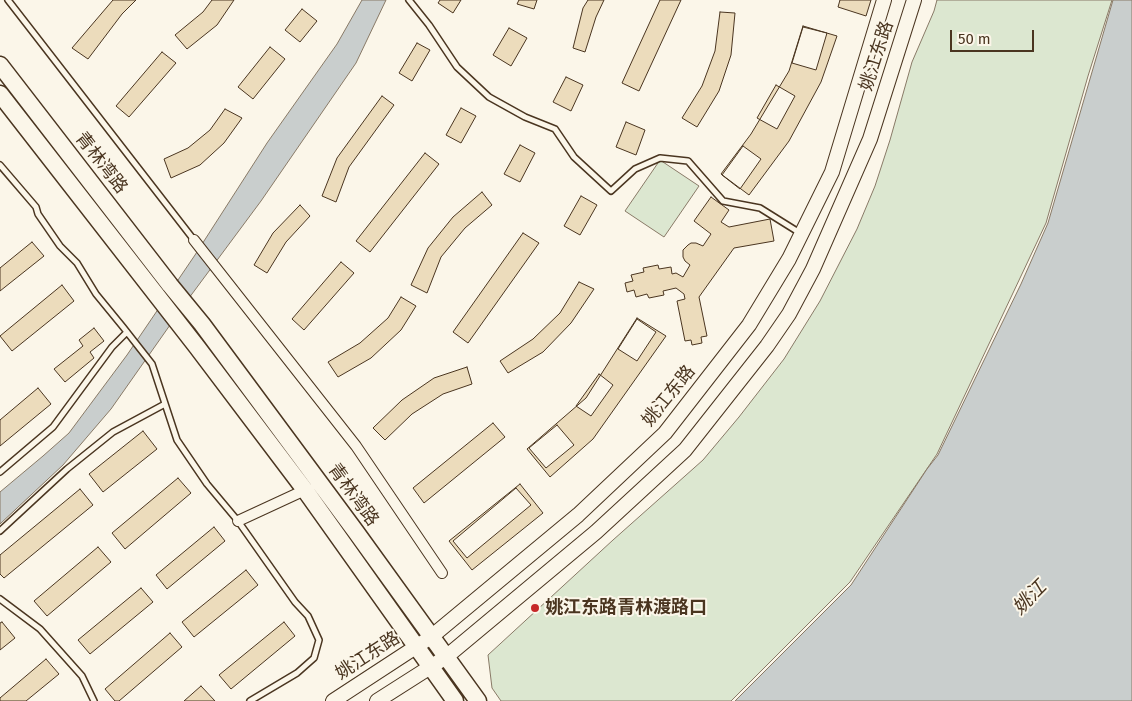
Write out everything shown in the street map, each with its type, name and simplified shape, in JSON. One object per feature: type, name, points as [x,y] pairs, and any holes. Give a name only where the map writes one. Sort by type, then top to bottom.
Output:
[{"type":"main road","name":"姚江东路","points":[[333,701],[431,637],[578,515],[665,433],[749,325],[790,259],[832,172],[884,0]]},
{"type":"main road","name":"姚江东路","points":[[377,701],[446,657],[596,532],[685,450],[767,346],[790,314],[813,269],[870,139],[914,0]]},
{"type":"main road","name":"青林湾路","points":[[0,65],[202,324],[356,532],[474,696]]},
{"type":"main road","name":"青林湾路","points":[[0,94],[197,347],[305,490],[455,701]]},
{"type":"street","points":[[194,240],[356,446],[442,573]]},
{"type":"street","points":[[238,520],[305,490]]},
{"type":"lane","points":[[8,0],[194,240]]},
{"type":"lane","points":[[409,0],[429,25],[456,67],[489,97],[525,117],[555,129],[574,157],[611,191],[635,169],[660,158],[688,161],[723,201],[760,208],[802,234]]},
{"type":"lane","points":[[0,165],[36,208],[38,214],[60,246],[77,263],[96,294],[152,364],[177,440],[207,484],[238,520],[308,616],[319,640],[314,658],[297,673],[250,701]]},
{"type":"lane","points":[[0,472],[53,427],[112,347],[129,334]]},
{"type":"lane","points":[[0,531],[67,469],[113,432],[165,404]]},
{"type":"lane","points":[[0,599],[40,629],[82,676],[94,701]]},
{"type":"green space","points":[[937,0],[1112,0],[1046,223],[937,454],[850,582],[731,701],[501,701],[492,688],[488,655],[703,460],[784,359],[820,301],[857,229],[875,186],[912,62]]},
{"type":"green space","points":[[660,160],[699,186],[664,237],[625,211]]},
{"type":"water","points":[[362,0],[386,0],[356,63],[261,201],[189,298],[111,409],[63,465],[0,524],[0,492],[69,433],[127,355],[195,255],[267,143],[337,44]]},
{"type":"water","name":"姚江","points":[[1113,0],[1132,0],[1132,701],[735,701],[851,585],[938,455],[1021,284],[1048,223]]},
{"type":"building","points":[[113,0],[136,0],[122,14],[88,59],[72,48]]},
{"type":"building","points":[[212,0],[234,0],[217,25],[187,49],[175,35],[203,12]]},
{"type":"building","points":[[440,0],[461,0],[453,13],[438,3]]},
{"type":"building","points":[[519,0],[537,0],[534,9],[517,4]]},
{"type":"building","points":[[588,0],[604,0],[596,17],[585,52],[573,48],[583,8]]},
{"type":"building","points":[[660,0],[681,0],[639,91],[622,83]]},
{"type":"building","points":[[840,0],[871,0],[866,16],[838,7]]},
{"type":"building","points":[[302,9],[317,21],[300,42],[285,30]]},
{"type":"building","points":[[720,12],[735,13],[731,55],[719,91],[697,127],[682,118],[702,86],[715,51]]},
{"type":"building","points":[[803,26],[837,36],[821,82],[789,141],[749,195],[721,174],[751,134],[789,71]]},
{"type":"building","points":[[803,27],[827,33],[816,70],[792,63]]},
{"type":"building","points":[[509,28],[527,38],[511,66],[493,55]]},
{"type":"building","points":[[417,43],[430,50],[412,81],[399,73]]},
{"type":"building","points":[[270,47],[285,59],[253,99],[238,87]]},
{"type":"building","points":[[162,52],[176,63],[129,117],[116,106]]},
{"type":"building","points":[[566,77],[583,85],[571,111],[553,102]]},
{"type":"building","points":[[776,85],[795,96],[777,129],[757,118]]},
{"type":"building","points":[[382,96],[394,105],[349,167],[336,202],[322,196],[337,158]]},
{"type":"building","points":[[461,108],[476,116],[461,143],[446,135]]},
{"type":"building","points":[[225,109],[242,118],[224,143],[200,165],[171,178],[164,159],[188,148],[210,130]]},
{"type":"building","points":[[626,122],[645,130],[636,155],[616,147]]},
{"type":"building","points":[[520,145],[535,153],[520,182],[504,174]]},
{"type":"building","points":[[743,146],[761,159],[740,189],[722,175]]},
{"type":"building","points":[[425,153],[439,164],[370,252],[356,241]]},
{"type":"building","points":[[482,192],[492,205],[465,228],[441,257],[427,293],[411,285],[428,248],[453,217]]},
{"type":"building","points":[[581,196],[597,205],[580,235],[564,226]]},
{"type":"building","points":[[711,197],[729,210],[721,222],[729,227],[770,219],[774,241],[734,248],[699,297],[707,336],[701,337],[702,343],[692,345],[691,340],[685,341],[677,301],[685,299],[684,294],[676,288],[663,291],[664,295],[649,298],[647,294],[636,297],[634,290],[627,292],[625,283],[633,281],[631,275],[644,272],[643,268],[658,265],[659,269],[671,267],[672,274],[676,273],[683,277],[690,265],[683,257],[683,250],[691,243],[703,246],[711,234],[694,221]]},
{"type":"building","points":[[300,205],[310,216],[286,242],[267,273],[254,265],[273,233]]},
{"type":"building","points":[[523,233],[539,243],[468,343],[453,332]]},
{"type":"building","points":[[32,242],[44,256],[0,291],[0,268]]},
{"type":"building","points":[[341,262],[354,273],[304,330],[292,319]]},
{"type":"building","points":[[579,282],[594,289],[571,323],[543,352],[508,373],[500,361],[533,339],[560,313]]},
{"type":"building","points":[[62,285],[74,301],[12,351],[0,336]]},
{"type":"building","points":[[401,297],[416,306],[401,330],[371,358],[338,377],[328,362],[360,343],[388,318]]},
{"type":"building","points":[[637,318],[666,336],[593,439],[550,477],[527,449],[586,398]]},
{"type":"building","points":[[637,319],[656,332],[637,361],[618,349]]},
{"type":"building","points":[[94,328],[104,341],[90,352],[94,358],[65,382],[54,369],[83,346],[79,340]]},
{"type":"building","points":[[467,367],[472,384],[443,394],[412,414],[385,440],[373,428],[402,400],[434,378]]},
{"type":"building","points":[[599,374],[613,385],[591,416],[576,406]]},
{"type":"building","points":[[38,388],[51,404],[0,446],[0,420]]},
{"type":"building","points":[[493,423],[505,437],[424,503],[413,488]]},
{"type":"building","points":[[557,425],[574,445],[546,468],[529,448]]},
{"type":"building","points":[[143,431],[157,449],[103,492],[89,474]]},
{"type":"building","points":[[178,478],[191,493],[125,549],[112,533]]},
{"type":"building","points":[[520,484],[543,513],[472,570],[449,541]]},
{"type":"building","points":[[516,488],[531,505],[467,558],[453,541]]},
{"type":"building","points":[[80,489],[93,505],[4,578],[0,574],[0,555]]},
{"type":"building","points":[[214,527],[225,541],[167,589],[156,575]]},
{"type":"building","points":[[98,547],[111,562],[47,616],[34,601]]},
{"type":"building","points":[[246,570],[258,585],[194,637],[182,622]]},
{"type":"building","points":[[141,588],[153,602],[90,654],[78,640]]},
{"type":"building","points":[[2,622],[15,638],[0,650],[0,623]]},
{"type":"building","points":[[284,622],[295,636],[231,689],[219,675]]},
{"type":"building","points":[[170,633],[182,647],[119,701],[115,701],[105,689]]},
{"type":"building","points":[[46,659],[59,674],[26,701],[0,701],[0,698]]},
{"type":"building","points":[[201,686],[215,701],[184,701]]},
{"type":"place","name":"姚江东路青林渡路口","points":[[535,608]]}]
